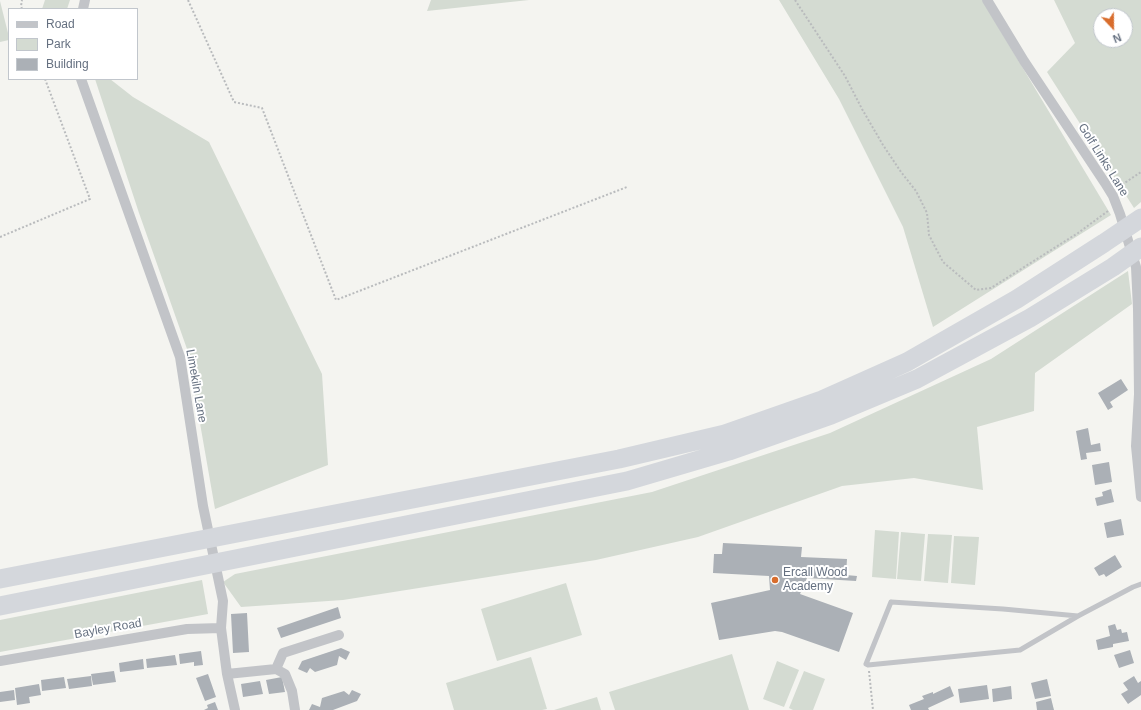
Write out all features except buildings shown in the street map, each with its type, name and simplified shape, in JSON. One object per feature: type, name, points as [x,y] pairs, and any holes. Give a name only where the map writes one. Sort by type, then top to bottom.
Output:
[{"type":"highway","points":[[0,579],[619,459],[725,434],[822,400],[907,362],[1017,299],[1141,218]]},
{"type":"highway","points":[[0,606],[627,481],[729,451],[831,415],[917,379],[1030,318],[1113,267],[1141,247]]},
{"type":"street","name":"Golf Links Lane","points":[[987,0],[1024,61],[1113,196],[1136,267],[1138,309],[1136,446],[1141,497]]},
{"type":"street","name":"Limekiln Lane","points":[[81,80],[180,357],[203,506],[223,601],[221,628],[227,674],[235,710]]},
{"type":"street","name":"Bayley Road","points":[[0,661],[187,629],[221,628]]},
{"type":"street","points":[[276,669],[283,653],[340,635]]},
{"type":"street","points":[[227,674],[276,669],[285,674],[292,691],[295,710]]},
{"type":"lane","points":[[1078,616],[891,602],[866,664],[1020,650],[1078,616],[1141,584]]},
{"type":"path","points":[[188,0],[234,102],[262,108],[336,300],[628,187]]},
{"type":"path","points":[[794,0],[845,76],[883,145],[916,191],[927,213],[929,235],[942,262],[976,290],[991,288],[1078,233],[1102,214]]},
{"type":"path","points":[[0,236],[90,199],[45,80]]},
{"type":"path","points":[[1113,196],[1123,184],[1141,172]]},
{"type":"path","points":[[868,665],[873,710]]},
{"type":"green space","points":[[45,0],[70,0],[67,8],[42,8]]},
{"type":"green space","points":[[431,0],[529,0],[427,11]]},
{"type":"green space","points":[[779,0],[982,0],[1111,215],[933,327],[903,227],[839,99]]},
{"type":"green space","points":[[1054,0],[1141,0],[1141,202],[1134,208],[1047,72],[1075,43]]},
{"type":"green space","points":[[0,1],[8,33],[8,40],[0,42]]},
{"type":"green space","points":[[95,80],[111,80],[133,97],[209,142],[322,374],[328,465],[215,509],[187,349],[139,213]]},
{"type":"green space","points":[[1128,271],[1132,304],[1035,373],[1034,411],[977,427],[983,490],[914,478],[842,486],[698,537],[596,560],[343,600],[241,607],[223,582],[235,574],[652,492],[830,433],[991,359]]},
{"type":"green space","points":[[875,530],[899,532],[896,579],[872,577]]},
{"type":"green space","points":[[901,532],[925,534],[921,581],[897,579]]},
{"type":"green space","points":[[928,534],[952,535],[948,583],[924,581]]},
{"type":"green space","points":[[954,536],[979,537],[975,585],[951,583]]},
{"type":"green space","points":[[202,580],[208,614],[0,652],[0,620]]},
{"type":"green space","points":[[566,583],[582,635],[497,661],[481,609]]},
{"type":"green space","points":[[732,654],[749,710],[615,710],[609,692]]},
{"type":"green space","points":[[531,657],[547,709],[454,710],[446,683]]},
{"type":"green space","points":[[777,661],[799,670],[784,707],[763,699]]},
{"type":"green space","points":[[804,671],[825,679],[813,710],[793,710],[789,708]]},
{"type":"green space","points":[[597,697],[601,710],[554,710]]},
{"type":"place","name":"Ercall Wood Academy","points":[[775,580]]}]
